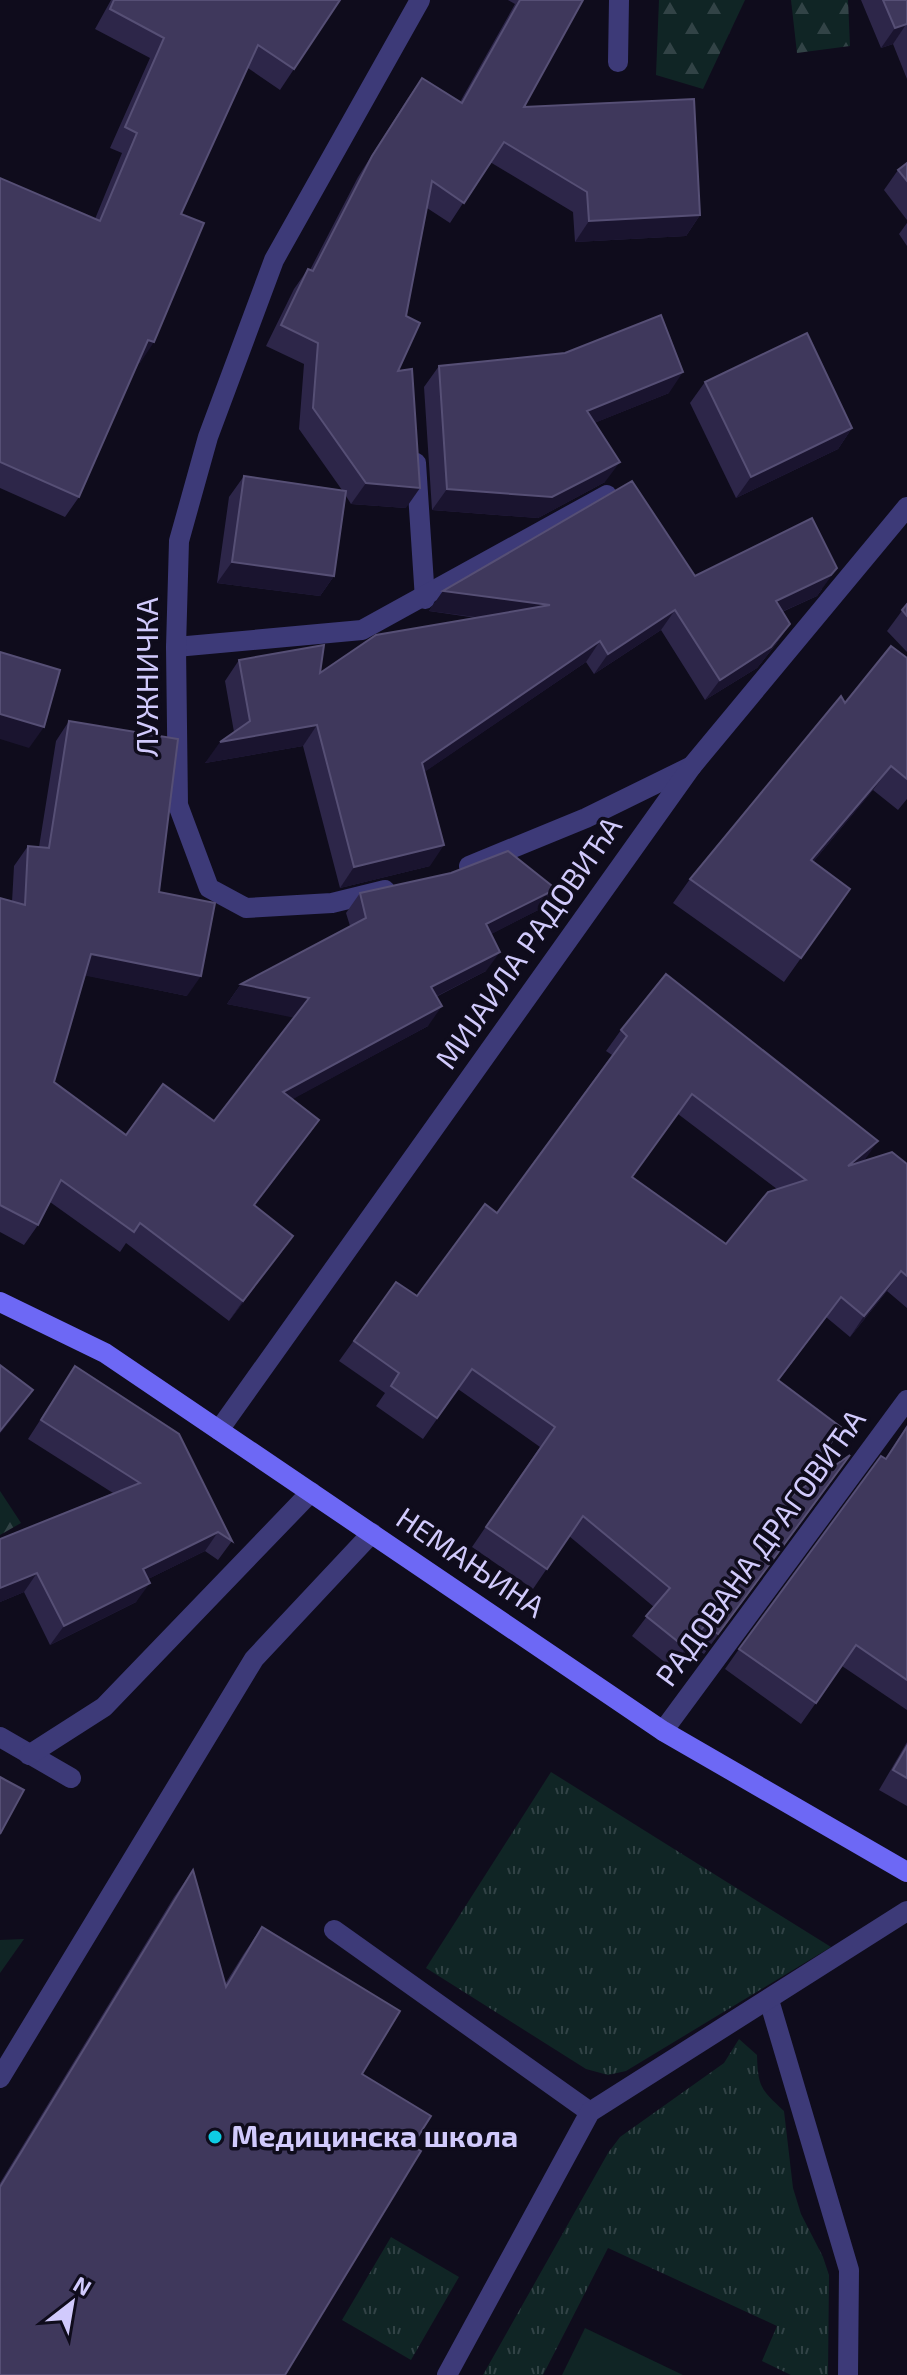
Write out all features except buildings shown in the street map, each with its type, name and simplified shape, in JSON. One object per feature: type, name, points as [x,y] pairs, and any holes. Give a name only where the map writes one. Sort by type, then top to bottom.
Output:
[{"type":"main road","name":"НЕМАЊИНА","points":[[0,1302],[79,1337],[663,1731],[907,1872]]},
{"type":"street","name":"ЛУЖНИЧКА","points":[[408,884],[332,903],[246,908],[209,888],[178,805],[176,647],[179,541],[208,437],[239,346],[274,260],[420,0]]},
{"type":"street","points":[[618,62],[619,0]]},
{"type":"street","points":[[415,446],[425,599]]},
{"type":"street","points":[[176,647],[362,630],[425,599],[607,495]]},
{"type":"street","name":"МИЈАИЛА РАДОВИЋА","points":[[219,1430],[692,766],[907,507]]},
{"type":"street","points":[[454,873],[586,818],[692,766]]},
{"type":"street","name":"РАДОВАНА ДРАГОВИЋА","points":[[663,1731],[907,1400]]},
{"type":"street","points":[[29,1755],[104,1707],[311,1492]]},
{"type":"street","points":[[0,2078],[254,1659],[372,1533]]},
{"type":"street","points":[[0,1737],[71,1778]]},
{"type":"street","points":[[447,2375],[590,2112],[907,1911]]},
{"type":"street","points":[[334,1930],[590,2112]]},
{"type":"street","points":[[769,2000],[849,2270],[848,2375]]},
{"type":"green space","points":[[659,0],[745,0],[703,89],[656,75]]},
{"type":"green space","points":[[791,0],[848,0],[850,46],[797,53]]},
{"type":"green space","points":[[0,1491],[21,1523],[0,1535]]},
{"type":"green space","points":[[551,1772],[831,1947],[626,2071],[608,2075],[586,2069],[426,1968]]},
{"type":"green space","points":[[24,1939],[0,1973],[0,1940]]},
{"type":"green space","points":[[739,2039],[757,2055],[762,2087],[784,2111],[793,2188],[801,2214],[829,2275],[828,2375],[791,2375],[762,2361],[777,2326],[608,2248],[543,2375],[483,2375],[608,2153],[620,2137],[724,2063]]},
{"type":"green space","points":[[391,2237],[459,2277],[411,2360],[342,2320]]},
{"type":"green space","points":[[585,2328],[683,2375],[562,2375]]},
{"type":"place","name":"Медицинска школа","points":[[215,2137]]}]
